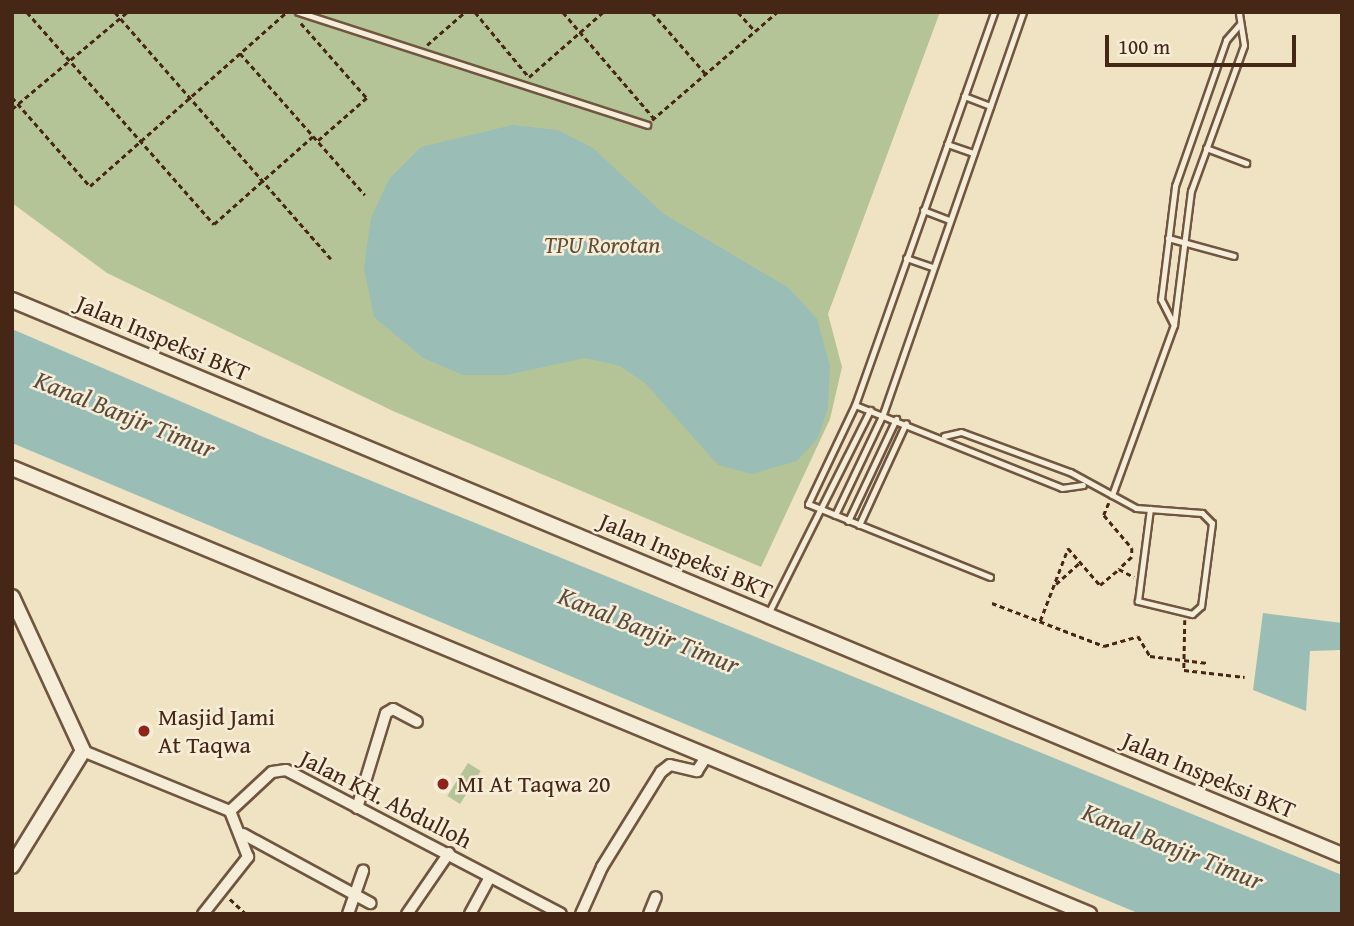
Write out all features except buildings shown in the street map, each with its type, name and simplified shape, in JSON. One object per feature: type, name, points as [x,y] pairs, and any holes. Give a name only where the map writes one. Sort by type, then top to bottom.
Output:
[{"type":"street","name":"Jalan Inspeksi BKT","points":[[12,300],[1342,855]]},
{"type":"street","points":[[12,468],[1089,914]]},
{"type":"street","points":[[12,597],[83,751],[230,811],[243,834],[247,858],[203,914]]},
{"type":"street","points":[[357,808],[386,713],[393,709],[416,722]]},
{"type":"street","points":[[12,866],[83,751]]},
{"type":"street","points":[[581,914],[601,867],[661,772],[670,765],[698,771],[706,757]]},
{"type":"street","name":"Jalan KH. Abdulloh","points":[[230,811],[280,769],[449,853],[561,914]]},
{"type":"street","points":[[243,834],[370,903]]},
{"type":"street","points":[[407,914],[449,853]]},
{"type":"street","points":[[348,914],[363,871]]},
{"type":"street","points":[[470,914],[490,877]]},
{"type":"street","points":[[649,914],[656,897]]},
{"type":"lane","points":[[298,12],[647,125]]},
{"type":"lane","points":[[990,577],[808,504],[855,405],[994,12]]},
{"type":"lane","points":[[835,515],[883,414],[1023,12]]},
{"type":"lane","points":[[1112,495],[1174,325],[1191,191],[1244,46],[1240,12]]},
{"type":"lane","points":[[1174,325],[1161,299],[1175,186],[1226,40],[1240,23]]},
{"type":"lane","points":[[964,96],[990,106]]},
{"type":"lane","points":[[947,144],[973,153]]},
{"type":"lane","points":[[1206,148],[1246,163]]},
{"type":"lane","points":[[923,210],[949,220]]},
{"type":"lane","points":[[1168,238],[1185,240],[1234,256]]},
{"type":"lane","points":[[906,258],[932,267]]},
{"type":"lane","points":[[855,405],[944,436],[956,449],[1062,488],[1083,485]]},
{"type":"lane","points":[[767,615],[824,510],[870,410]]},
{"type":"lane","points":[[848,521],[896,419]]},
{"type":"lane","points":[[859,525],[906,422]]},
{"type":"lane","points":[[944,436],[961,432],[1070,472],[1083,485],[1150,509],[1202,513],[1212,523],[1201,606],[1186,613],[1138,601],[1150,509]]},
{"type":"path","points":[[27,12],[214,224],[313,136]]},
{"type":"path","points":[[115,12],[331,259]]},
{"type":"path","points":[[12,109],[127,12]]},
{"type":"path","points":[[12,97],[90,186],[289,12],[367,98],[317,141]]},
{"type":"path","points":[[420,51],[465,12]]},
{"type":"path","points":[[475,12],[529,77]]},
{"type":"path","points":[[563,12],[654,118]]},
{"type":"path","points":[[521,84],[603,12]]},
{"type":"path","points":[[652,12],[706,74]]},
{"type":"path","points":[[738,12],[755,31]]},
{"type":"path","points":[[647,125],[777,12]]},
{"type":"path","points":[[240,53],[365,195]]},
{"type":"path","points":[[1040,621],[1068,548],[1100,585],[1132,557],[1132,548],[1104,515],[1112,495]]},
{"type":"path","points":[[1053,586],[1080,562]]},
{"type":"path","points":[[1119,569],[1141,578]]},
{"type":"path","points":[[992,603],[1104,646],[1138,636],[1150,656],[1208,663]]},
{"type":"path","points":[[1186,613],[1184,670],[1245,677]]},
{"type":"path","points":[[221,892],[246,914]]},
{"type":"green space","name":"TPU Rorotan","points":[[12,12],[940,12],[828,314],[842,367],[830,419],[761,567],[393,411],[107,273],[12,203]]},
{"type":"green space","points":[[468,763],[481,771],[460,804],[447,796]]},
{"type":"water","points":[[512,125],[558,130],[593,148],[664,214],[789,288],[817,319],[830,366],[828,408],[818,438],[797,461],[752,474],[718,465],[646,384],[620,366],[585,358],[507,375],[463,375],[423,358],[374,317],[364,268],[371,218],[389,179],[421,147]]},
{"type":"water","name":"Kanal Banjir Timur","points":[[12,329],[261,436],[1342,875],[1342,914],[1140,914],[12,443]]},
{"type":"water","points":[[1263,613],[1342,623],[1342,650],[1310,651],[1306,711],[1253,690]]},
{"type":"place","name":"Masjid Jami At Taqwa","points":[[144,731]]},
{"type":"place","name":"MI At Taqwa 20","points":[[443,784]]}]
